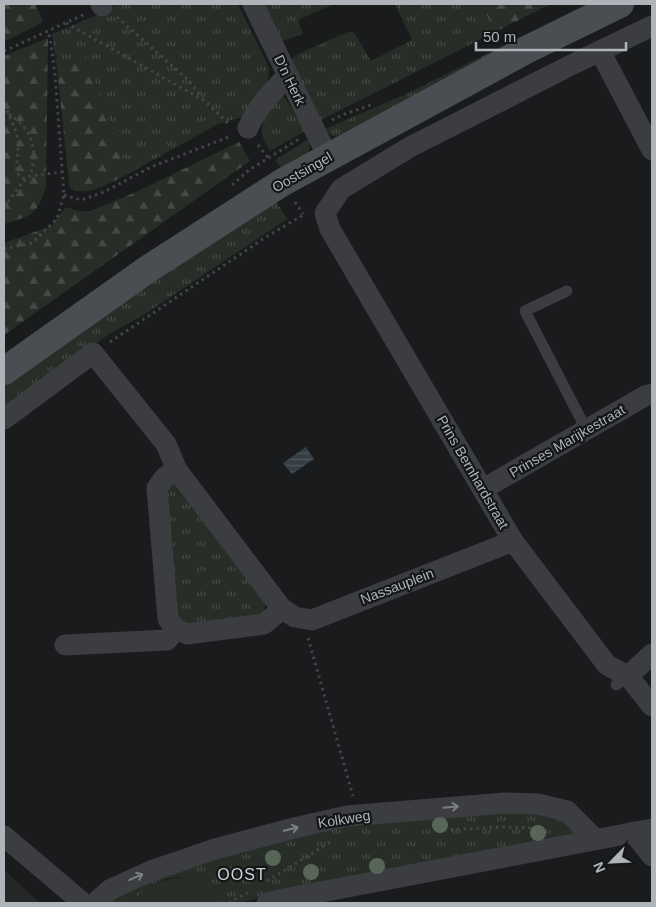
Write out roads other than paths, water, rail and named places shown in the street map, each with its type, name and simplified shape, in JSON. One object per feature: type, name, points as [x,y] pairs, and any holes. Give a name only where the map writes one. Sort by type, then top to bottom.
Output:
[{"type":"main road","name":"Oostsingel","points":[[4,371],[148,269],[283,182],[528,49],[620,4]]},
{"type":"street","name":"D'n Herk","points":[[253,4],[328,156]]},
{"type":"street","points":[[652,26],[600,51],[652,150]]},
{"type":"street","name":"Prins Bernhardstraat","points":[[600,51],[402,152],[341,189],[325,214],[330,229],[513,541],[607,665],[652,706]]},
{"type":"street","points":[[243,130],[271,93],[288,75]]},
{"type":"street","points":[[4,419],[93,353],[166,444],[178,470],[282,609],[264,624],[187,634],[176,629],[168,619],[157,488],[165,477],[178,470]]},
{"type":"street","name":"Prinses Marijkestraat","points":[[483,489],[586,429],[645,396],[652,394]]},
{"type":"street","name":"Nassauplein","points":[[282,609],[302,619],[312,620],[513,541]]},
{"type":"street","points":[[65,645],[167,640],[176,629]]},
{"type":"street","points":[[622,680],[652,654]]},
{"type":"street","name":"Kolkweg","points":[[95,903],[110,889],[151,871],[215,849],[294,828],[359,815],[505,802],[538,804],[567,811],[595,839]]},
{"type":"street","points":[[262,891],[293,897],[643,831],[652,856]]},
{"type":"street","points":[[4,836],[83,903]]},
{"type":"lane","points":[[567,291],[525,311],[586,429]]},
{"type":"district","name":"OOST","points":[[242,874]]}]
